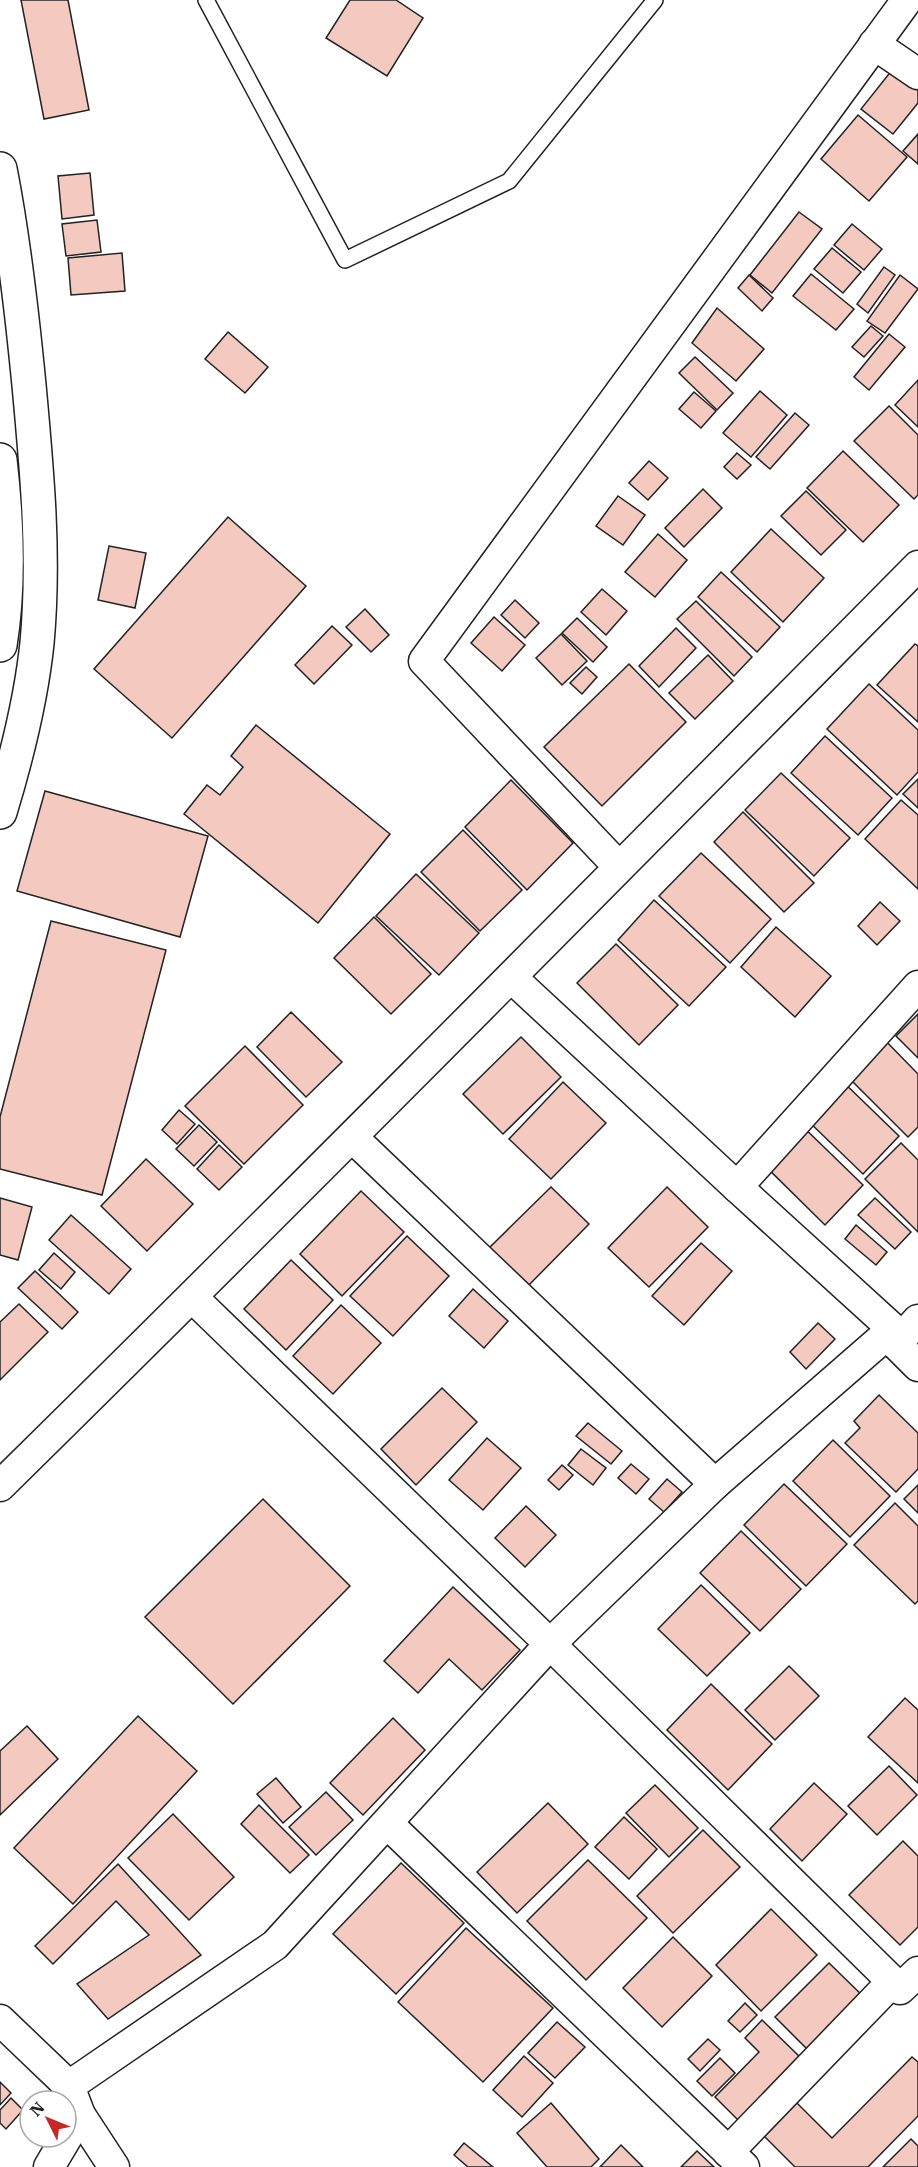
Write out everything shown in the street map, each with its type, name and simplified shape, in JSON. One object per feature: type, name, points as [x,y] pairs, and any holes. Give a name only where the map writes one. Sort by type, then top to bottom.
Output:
[{"type":"main road","points":[[0,169],[7,204],[23,326],[40,505],[35,653],[29,699],[17,754],[0,812]]},
{"type":"main road","points":[[0,460],[6,507],[6,570],[0,645]]},
{"type":"street","points":[[619,867],[424,661],[907,0]]},
{"type":"street","points":[[874,44],[918,74]]},
{"type":"street","points":[[0,1485],[512,978],[918,566]]},
{"type":"street","points":[[512,978],[737,1188],[902,1331],[918,1366]]},
{"type":"street","points":[[737,1188],[918,986]]},
{"type":"street","points":[[352,1137],[715,1484]]},
{"type":"street","points":[[192,1297],[550,1644],[905,1977],[736,2159],[387,1822]]},
{"type":"street","points":[[69,2086],[275,1945],[550,1644],[715,1484],[902,1331]]},
{"type":"street","points":[[0,2020],[69,2086],[80,2115],[114,2167]]},
{"type":"street","points":[[49,2167],[80,2115]]},
{"type":"lane","points":[[206,0],[345,260],[509,181],[655,0]]},
{"type":"building","points":[[21,0],[68,0],[89,110],[44,119]]},
{"type":"building","points":[[350,0],[396,0],[423,18],[387,76],[326,38]]},
{"type":"building","points":[[896,65],[918,82],[918,103],[893,134],[861,109]]},
{"type":"building","points":[[858,115],[907,157],[869,201],[821,159]]},
{"type":"building","points":[[918,134],[918,164],[903,151]]},
{"type":"building","points":[[90,173],[94,215],[62,219],[58,176]]},
{"type":"building","points":[[799,212],[822,229],[772,293],[750,275]]},
{"type":"building","points":[[97,220],[101,252],[66,256],[62,224]]},
{"type":"building","points":[[852,224],[882,249],[864,270],[834,245]]},
{"type":"building","points":[[832,248],[861,272],[843,293],[814,269]]},
{"type":"building","points":[[122,253],[125,291],[71,295],[68,258]]},
{"type":"building","points":[[884,267],[895,275],[868,313],[857,304]]},
{"type":"building","points":[[811,274],[854,309],[836,330],[793,296]]},
{"type":"building","points":[[749,275],[773,298],[762,311],[738,288]]},
{"type":"building","points":[[900,275],[918,289],[885,333],[867,321]]},
{"type":"building","points":[[717,308],[764,349],[736,381],[692,343]]},
{"type":"building","points":[[871,326],[883,336],[864,357],[852,347]]},
{"type":"building","points":[[228,332],[268,367],[245,393],[205,359]]},
{"type":"building","points":[[889,334],[905,347],[869,390],[854,377]]},
{"type":"building","points":[[695,357],[733,393],[717,410],[679,373]]},
{"type":"building","points":[[918,380],[918,427],[895,405]]},
{"type":"building","points":[[760,391],[787,415],[751,457],[723,433]]},
{"type":"building","points":[[694,392],[716,411],[701,428],[679,409]]},
{"type":"building","points":[[889,406],[918,435],[918,495],[914,499],[854,441]]},
{"type":"building","points":[[795,413],[809,425],[770,469],[756,457]]},
{"type":"building","points":[[843,451],[899,505],[863,542],[807,488]]},
{"type":"building","points":[[737,453],[751,465],[737,479],[724,467]]},
{"type":"building","points":[[649,461],[668,478],[648,500],[629,483]]},
{"type":"building","points":[[703,489],[722,508],[684,547],[665,528]]},
{"type":"building","points":[[806,491],[846,530],[821,555],[781,516]]},
{"type":"building","points":[[618,496],[645,515],[623,545],[596,526]]},
{"type":"building","points":[[228,517],[306,586],[172,738],[94,669]]},
{"type":"building","points":[[771,529],[824,578],[783,622],[731,572]]},
{"type":"building","points":[[658,534],[687,560],[655,597],[625,572]]},
{"type":"building","points":[[109,546],[146,553],[135,608],[98,600]]},
{"type":"building","points":[[721,572],[780,627],[757,652],[698,597]]},
{"type":"building","points":[[602,589],[627,611],[606,635],[581,612]]},
{"type":"building","points":[[515,600],[539,623],[525,638],[501,615]]},
{"type":"building","points":[[696,601],[752,657],[734,676],[677,619]]},
{"type":"building","points":[[365,609],[389,635],[371,652],[346,627]]},
{"type":"building","points":[[494,617],[525,645],[502,671],[471,643]]},
{"type":"building","points":[[577,618],[607,647],[593,662],[562,633]]},
{"type":"building","points":[[332,626],[352,645],[314,684],[295,665]]},
{"type":"building","points":[[676,628],[696,648],[659,687],[639,666]]},
{"type":"building","points":[[561,634],[587,661],[562,685],[536,658]]},
{"type":"building","points":[[915,644],[918,646],[918,722],[877,685]]},
{"type":"building","points":[[708,655],[733,681],[695,719],[669,693]]},
{"type":"building","points":[[629,664],[686,722],[602,806],[544,747]]},
{"type":"building","points":[[586,667],[597,677],[582,694],[570,683]]},
{"type":"building","points":[[869,684],[918,730],[918,772],[897,795],[827,729]]},
{"type":"building","points":[[256,725],[390,834],[318,923],[184,814],[207,785],[220,795],[243,767],[231,756]]},
{"type":"building","points":[[825,736],[892,798],[858,835],[791,773]]},
{"type":"building","points":[[781,773],[850,838],[814,876],[745,810]]},
{"type":"building","points":[[918,779],[918,808],[903,794]]},
{"type":"building","points":[[511,780],[573,843],[527,890],[465,827]]},
{"type":"building","points":[[45,791],[208,836],[180,937],[17,891]]},
{"type":"building","points":[[901,800],[918,815],[918,889],[865,839]]},
{"type":"building","points":[[743,812],[814,883],[784,912],[714,842]]},
{"type":"building","points":[[463,830],[522,890],[480,931],[421,872]]},
{"type":"building","points":[[701,853],[771,919],[730,963],[659,896]]},
{"type":"building","points":[[416,874],[479,933],[439,975],[376,916]]},
{"type":"building","points":[[654,900],[726,967],[689,1006],[618,940]]},
{"type":"building","points":[[880,902],[900,921],[877,945],[858,926]]},
{"type":"building","points":[[374,917],[431,974],[391,1014],[334,958]]},
{"type":"building","points":[[51,921],[166,950],[102,1195],[0,1169],[0,1117]]},
{"type":"building","points":[[776,927],[831,976],[795,1017],[741,967]]},
{"type":"building","points":[[616,944],[678,1005],[639,1045],[577,983]]},
{"type":"building","points":[[291,1012],[342,1062],[306,1097],[257,1047]]},
{"type":"building","points":[[918,1014],[918,1058],[896,1036]]},
{"type":"building","points":[[878,1033],[918,1074],[918,1127],[908,1137],[841,1070]]},
{"type":"building","points":[[521,1037],[561,1077],[503,1134],[463,1094]]},
{"type":"building","points":[[245,1046],[303,1105],[244,1164],[185,1106]]},
{"type":"building","points":[[837,1076],[899,1136],[863,1174],[806,1119]]},
{"type":"building","points":[[563,1082],[606,1123],[551,1179],[509,1139]]},
{"type":"building","points":[[179,1110],[195,1124],[177,1144],[162,1130]]},
{"type":"building","points":[[794,1118],[863,1185],[825,1225],[756,1157]]},
{"type":"building","points":[[199,1125],[217,1142],[194,1166],[176,1149]]},
{"type":"building","points":[[901,1143],[918,1160],[918,1232],[865,1179]]},
{"type":"building","points":[[219,1145],[242,1167],[219,1190],[197,1169]]},
{"type":"building","points":[[146,1159],[193,1204],[147,1251],[101,1206]]},
{"type":"building","points":[[551,1187],[589,1224],[527,1287],[488,1249]]},
{"type":"building","points":[[667,1187],[708,1227],[649,1287],[608,1248]]},
{"type":"building","points":[[361,1191],[404,1232],[342,1296],[300,1254]]},
{"type":"building","points":[[0,1198],[32,1207],[18,1260],[0,1255]]},
{"type":"building","points":[[875,1198],[911,1232],[895,1249],[858,1215]]},
{"type":"building","points":[[71,1215],[131,1269],[109,1294],[49,1240]]},
{"type":"building","points":[[856,1225],[887,1252],[876,1265],[845,1239]]},
{"type":"building","points":[[407,1236],[449,1276],[393,1336],[350,1296]]},
{"type":"building","points":[[701,1243],[732,1271],[684,1325],[652,1296]]},
{"type":"building","points":[[54,1253],[75,1272],[61,1289],[39,1270]]},
{"type":"building","points":[[291,1260],[333,1300],[286,1350],[244,1309]]},
{"type":"building","points":[[35,1271],[78,1312],[62,1329],[18,1288]]},
{"type":"building","points":[[473,1289],[508,1321],[484,1348],[449,1316]]},
{"type":"building","points":[[19,1304],[48,1332],[0,1380],[0,1322]]},
{"type":"building","points":[[341,1305],[381,1343],[333,1394],[293,1356]]},
{"type":"building","points":[[818,1323],[835,1339],[806,1369],[790,1352]]},
{"type":"building","points":[[442,1388],[477,1422],[416,1485],[381,1449]]},
{"type":"building","points":[[879,1395],[918,1433],[918,1469],[896,1492],[845,1443],[860,1428],[854,1421]]},
{"type":"building","points":[[588,1423],[622,1451],[611,1464],[576,1436]]},
{"type":"building","points":[[487,1438],[521,1468],[483,1510],[449,1480]]},
{"type":"building","points":[[833,1440],[890,1496],[850,1537],[793,1481]]},
{"type":"building","points":[[581,1449],[606,1468],[593,1485],[568,1465]]},
{"type":"building","points":[[631,1464],[649,1479],[636,1494],[618,1478]]},
{"type":"building","points":[[562,1465],[573,1475],[559,1490],[548,1480]]},
{"type":"building","points":[[667,1479],[682,1492],[664,1512],[649,1499]]},
{"type":"building","points":[[784,1484],[847,1544],[806,1586],[744,1525]]},
{"type":"building","points":[[918,1485],[918,1513],[904,1499]]},
{"type":"building","points":[[263,1499],[350,1586],[233,1704],[145,1617]]},
{"type":"building","points":[[895,1503],[918,1526],[918,1601],[915,1604],[854,1545]]},
{"type":"building","points":[[526,1506],[556,1535],[525,1567],[495,1538]]},
{"type":"building","points":[[741,1531],[801,1589],[760,1631],[700,1573]]},
{"type":"building","points":[[701,1585],[750,1633],[707,1676],[658,1629]]},
{"type":"building","points":[[453,1587],[520,1650],[482,1690],[449,1659],[418,1693],[384,1661]]},
{"type":"building","points":[[789,1666],[819,1696],[775,1740],[745,1710]]},
{"type":"building","points":[[711,1684],[772,1744],[728,1790],[667,1730]]},
{"type":"building","points":[[905,1698],[918,1710],[918,1783],[868,1737]]},
{"type":"building","points":[[138,1716],[197,1771],[73,1904],[14,1848]]},
{"type":"building","points":[[393,1718],[425,1750],[363,1815],[330,1783]]},
{"type":"building","points":[[27,1726],[58,1759],[0,1815],[0,1751]]},
{"type":"building","points":[[889,1766],[917,1795],[877,1835],[848,1806]]},
{"type":"building","points":[[276,1778],[301,1807],[283,1823],[257,1794]]},
{"type":"building","points":[[814,1783],[847,1814],[802,1861],[770,1829]]},
{"type":"building","points":[[655,1785],[698,1828],[669,1857],[626,1813]]},
{"type":"building","points":[[326,1792],[353,1820],[316,1855],[289,1827]]},
{"type":"building","points":[[548,1803],[588,1844],[517,1913],[477,1872]]},
{"type":"building","points":[[259,1805],[309,1855],[290,1873],[241,1824]]},
{"type":"building","points":[[173,1814],[234,1877],[189,1920],[128,1858]]},
{"type":"building","points":[[624,1817],[657,1849],[629,1879],[595,1847]]},
{"type":"building","points":[[703,1830],[740,1867],[673,1933],[637,1896]]},
{"type":"building","points":[[903,1841],[918,1856],[918,1927],[900,1945],[849,1895]]},
{"type":"building","points":[[588,1860],[647,1918],[586,1980],[527,1921]]},
{"type":"building","points":[[401,1863],[464,1923],[396,1994],[333,1934]]},
{"type":"building","points":[[118,1864],[201,1955],[108,2019],[77,1984],[149,1935],[116,1901],[53,1964],[35,1946]]},
{"type":"building","points":[[771,1909],[817,1955],[761,2011],[716,1965]]},
{"type":"building","points":[[466,1928],[553,2008],[483,2082],[398,2002]]},
{"type":"building","points":[[673,1937],[712,1976],[662,2027],[623,1988]]},
{"type":"building","points":[[829,1963],[867,2000],[813,2055],[775,2017]]},
{"type":"building","points":[[745,2003],[757,2015],[740,2032],[728,2021]]},
{"type":"building","points":[[762,2020],[804,2061],[742,2124],[715,2097],[759,2052],[745,2038]]},
{"type":"building","points":[[557,2022],[585,2047],[555,2078],[528,2053]]},
{"type":"building","points":[[708,2039],[720,2050],[700,2071],[688,2059]]},
{"type":"building","points":[[524,2056],[553,2083],[522,2117],[493,2090]]},
{"type":"building","points":[[912,2057],[918,2062],[918,2116],[868,2167],[795,2167],[763,2135],[795,2101],[832,2138]]},
{"type":"building","points":[[720,2058],[735,2073],[712,2096],[697,2081]]},
{"type":"building","points":[[0,2082],[11,2093],[0,2105]]},
{"type":"building","points":[[11,2098],[18,2105],[18,2116],[6,2129],[0,2123],[0,2110]]},
{"type":"building","points":[[551,2103],[599,2159],[591,2167],[547,2167],[517,2133]]},
{"type":"building","points":[[911,2139],[918,2146],[918,2167],[883,2167]]},
{"type":"building","points":[[464,2143],[493,2167],[468,2167],[454,2155]]},
{"type":"building","points":[[621,2145],[643,2167],[600,2167]]},
{"type":"building","points":[[697,2151],[714,2167],[681,2167]]}]
